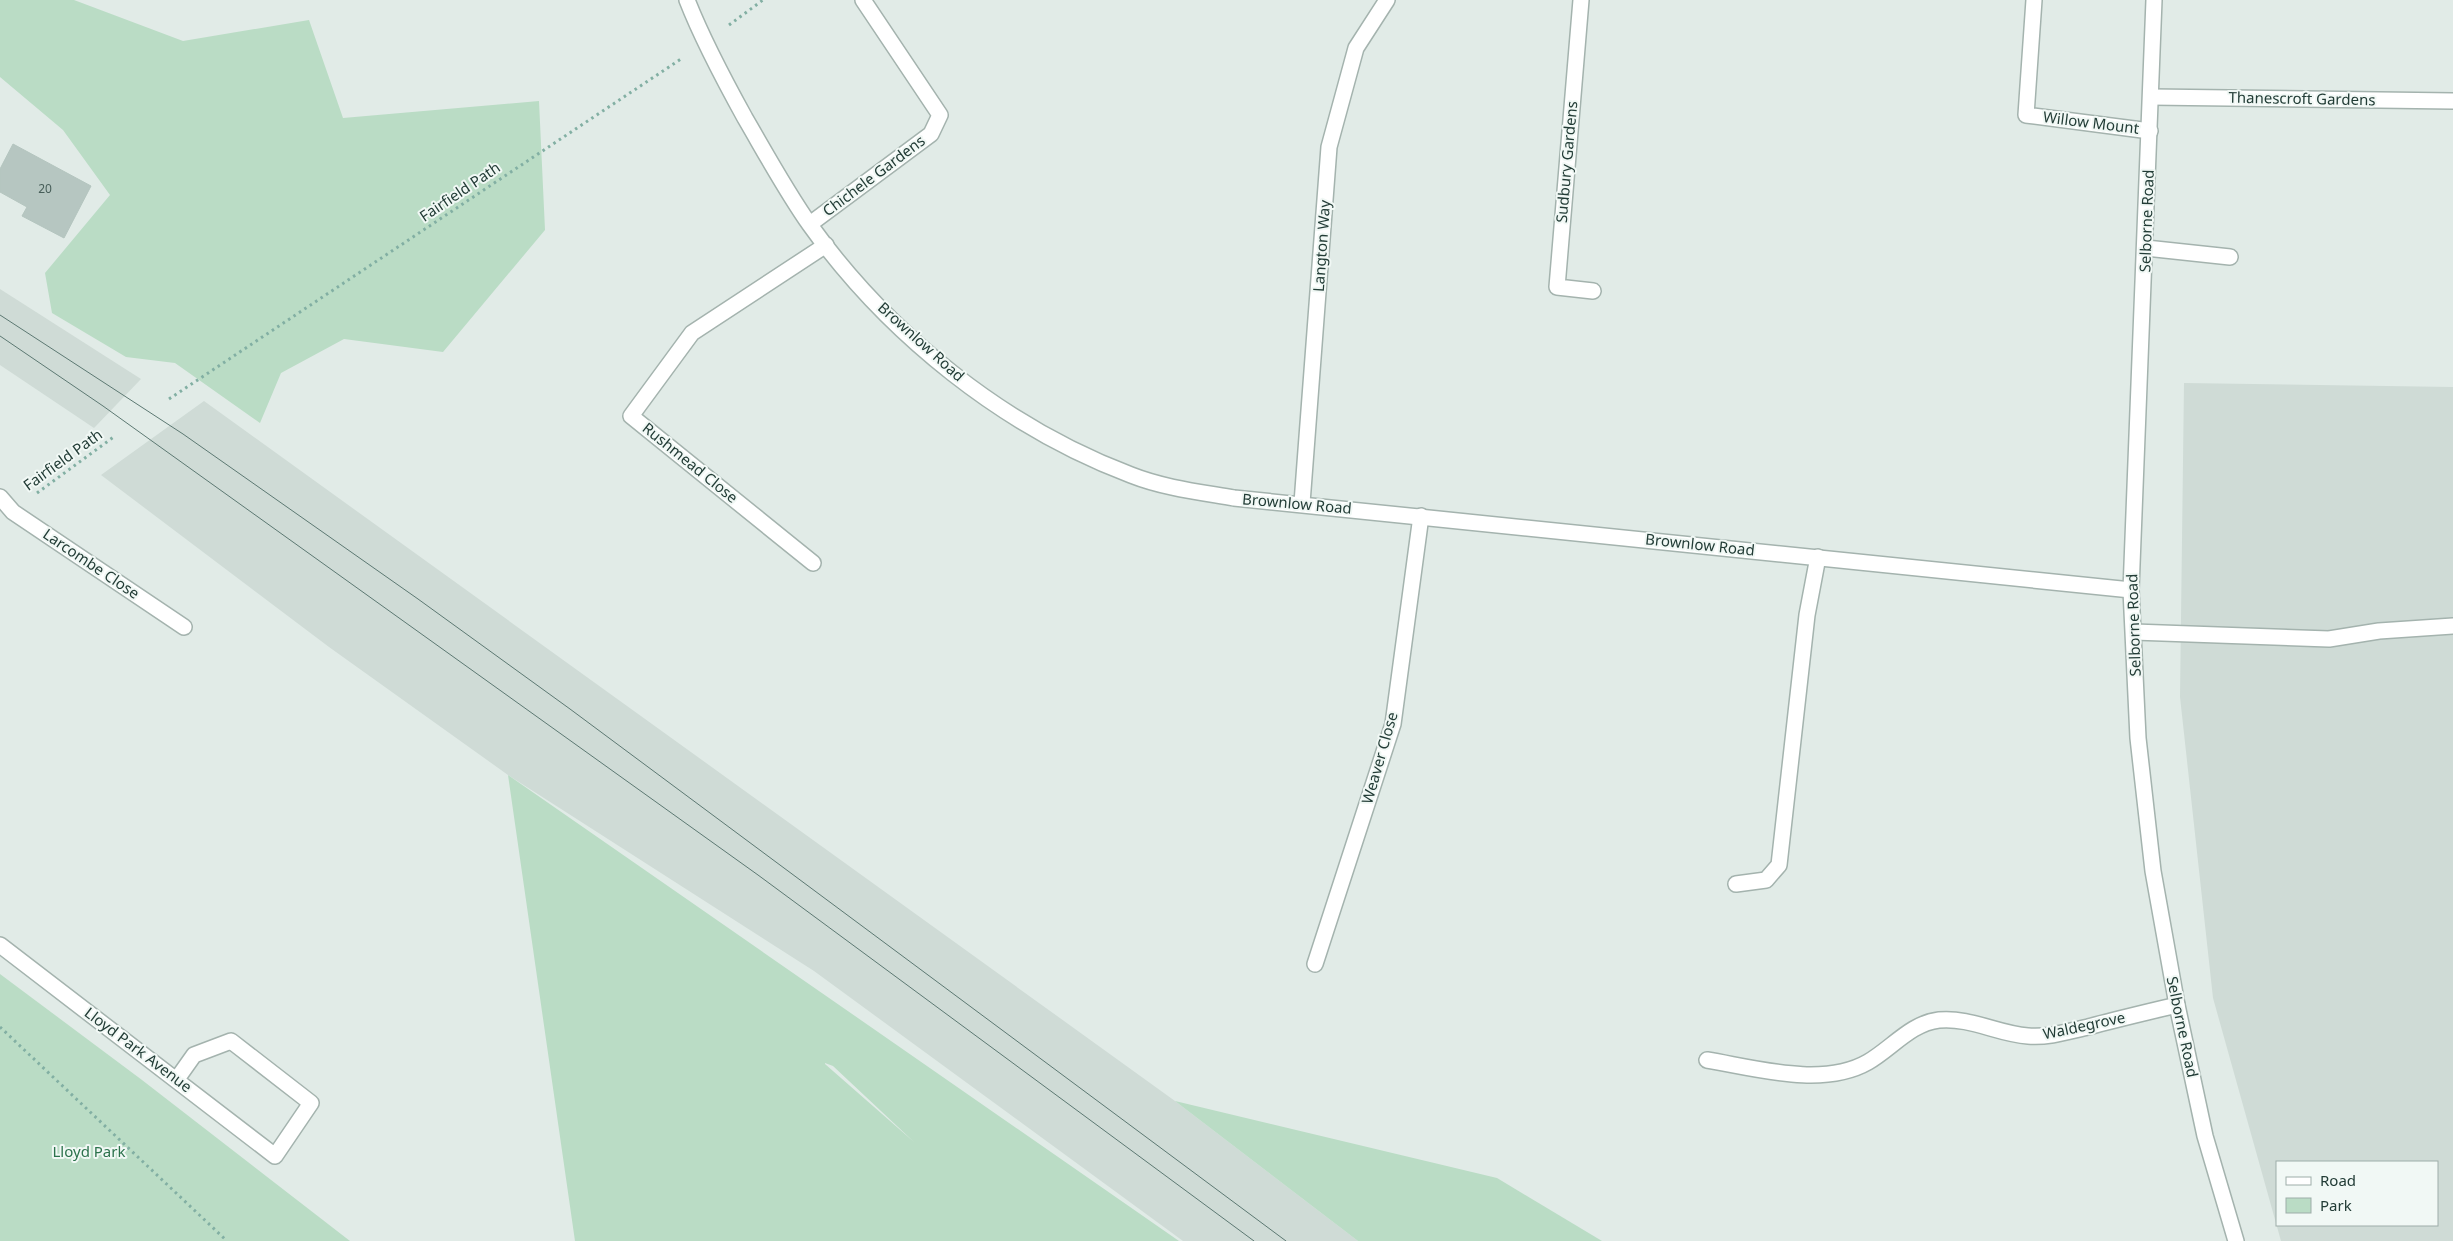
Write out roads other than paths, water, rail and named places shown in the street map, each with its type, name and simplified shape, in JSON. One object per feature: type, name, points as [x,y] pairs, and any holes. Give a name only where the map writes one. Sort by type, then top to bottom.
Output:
[{"type":"street","name":"Brownlow Road","points":[[687,0],[705,42],[765,153],[810,224],[875,302],[933,357],[976,390],[1036,430],[1132,476],[1176,488],[1234,498],[1302,503],[2131,590]]},
{"type":"street","name":"Chichele Gardens","points":[[810,224],[931,134],[940,115],[863,0]]},
{"type":"street","name":"Langton Way","points":[[1302,503],[1329,147],[1356,48],[1386,0]]},
{"type":"street","name":"Sudbury Gardens","points":[[1580,0],[1557,288],[1593,291]]},
{"type":"street","name":"Willow Mount","points":[[2034,0],[2026,115],[2150,131]]},
{"type":"street","name":"Selborne Road","points":[[2154,0],[2146,248],[2131,590],[2138,738],[2153,871],[2177,1005],[2206,1136],[2236,1241]]},
{"type":"street","name":"Thanescroft Gardens","points":[[2151,97],[2453,101]]},
{"type":"street","name":"Rushmead Close","points":[[813,563],[631,416],[692,333],[826,245]]},
{"type":"street","points":[[2146,248],[2230,257]]},
{"type":"street","name":"Larcombe Close","points":[[0,497],[12,512],[184,627]]},
{"type":"street","name":"Weaver Close","points":[[1315,964],[1392,724],[1421,516]]},
{"type":"street","points":[[1736,884],[1766,880],[1779,865],[1807,615],[1818,557]]},
{"type":"street","points":[[2134,632],[2329,639],[2388,630],[2453,626]]},
{"type":"street","name":"Lloyd Park Avenue","points":[[0,945],[275,1156],[311,1103],[231,1041],[194,1055],[177,1079]]},
{"type":"street","name":"Waldegrove","points":[[1707,1060],[1786,1074],[1828,1074],[1867,1063],[1912,1030],[1937,1020],[1963,1020],[1991,1029],[2030,1037],[2062,1033],[2177,1005]]},
{"type":"tram line","points":[[0,315],[183,434],[418,599],[570,709],[1286,1241]]},
{"type":"tram line","points":[[0,336],[103,406],[758,875],[1254,1241]]},
{"type":"park label","name":"Lloyd Park","points":[[89,1152]]}]
